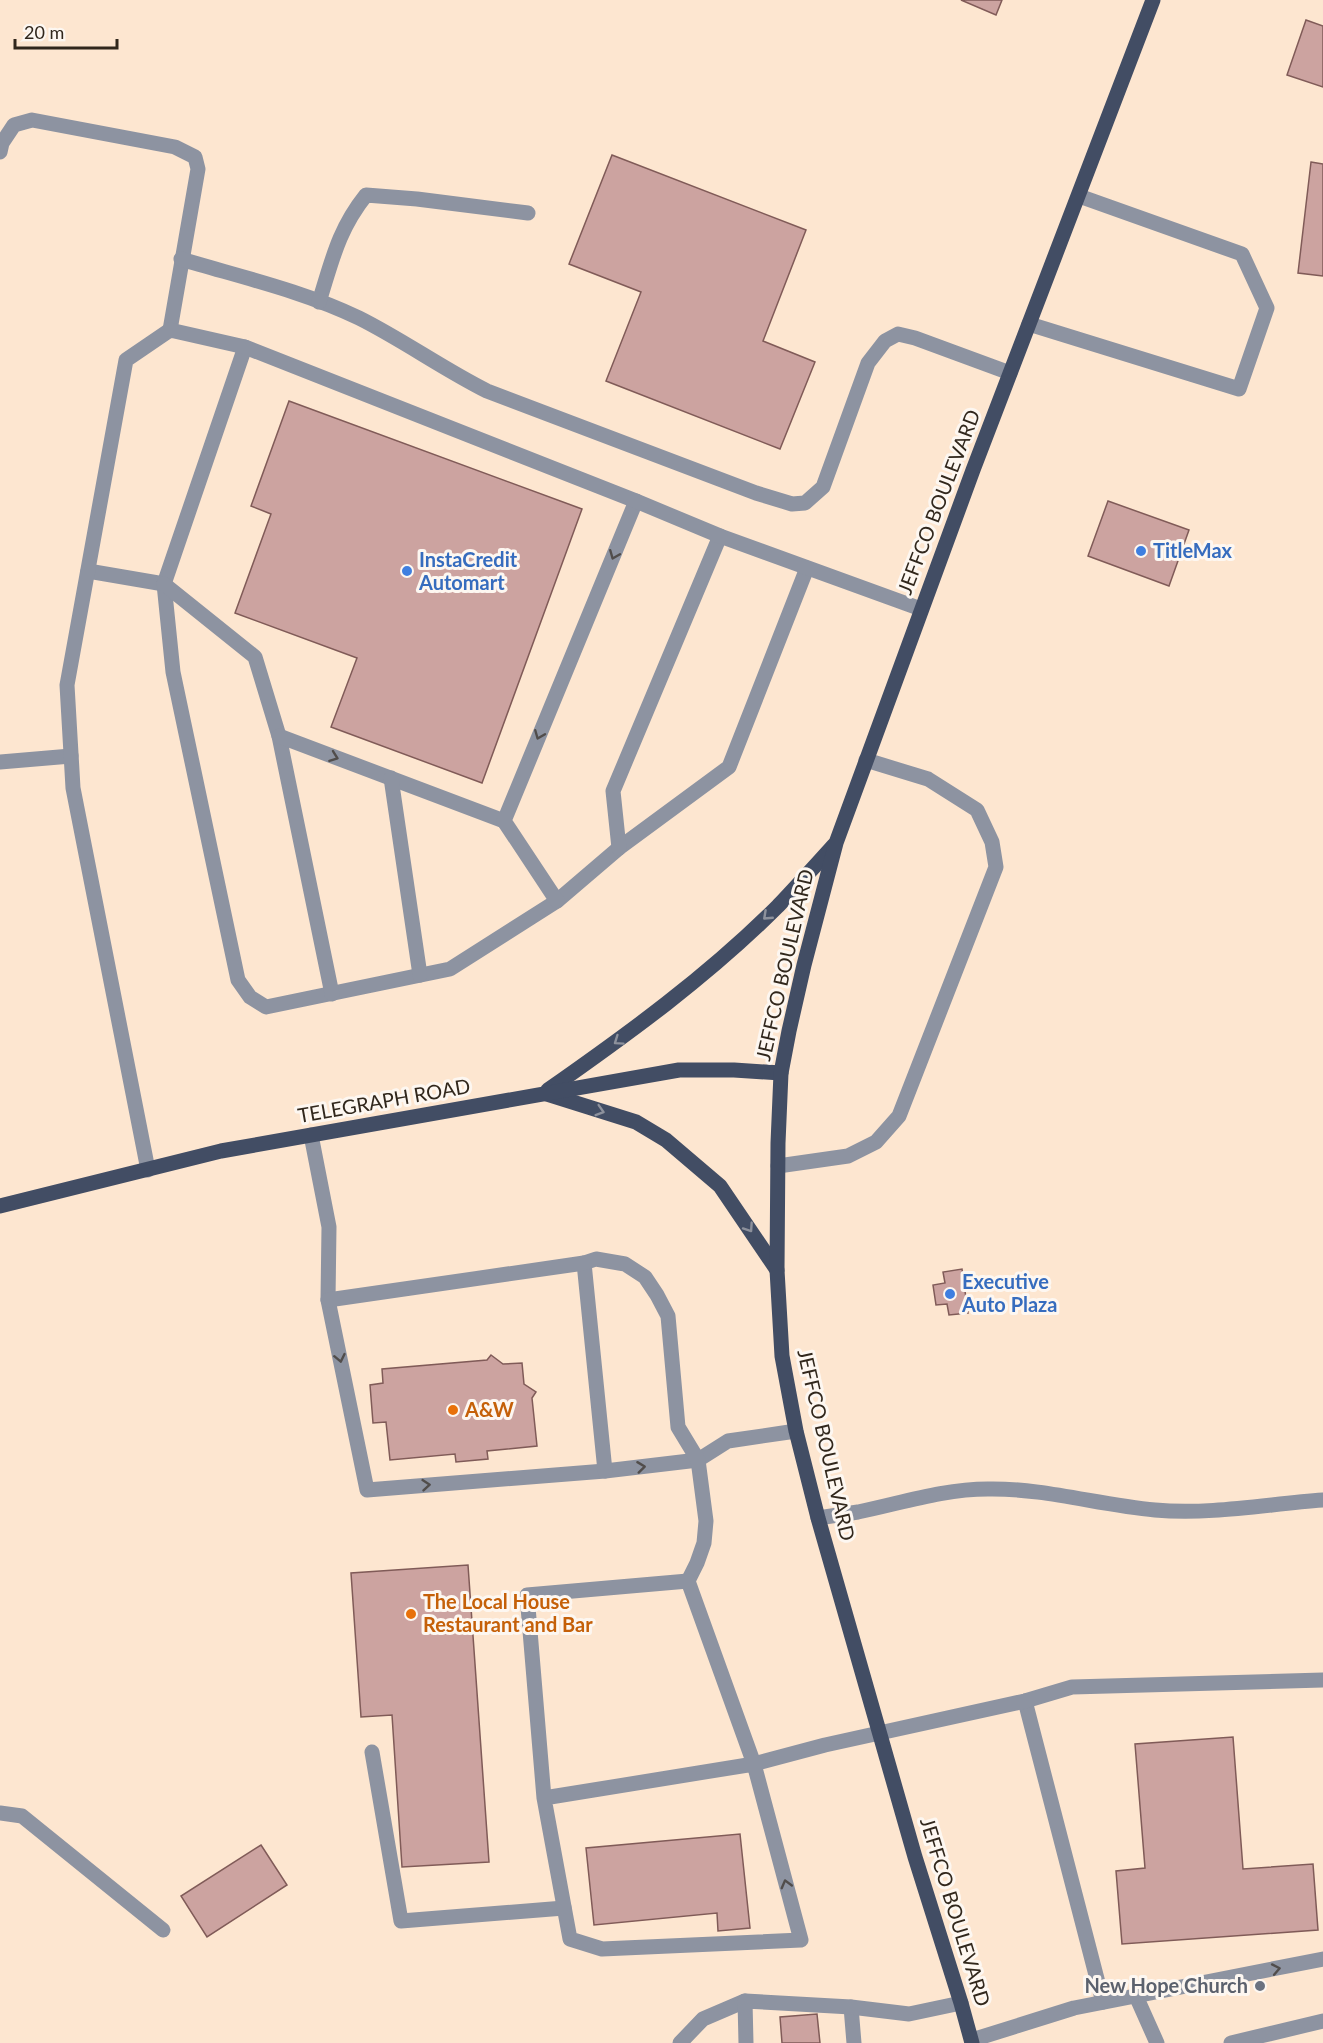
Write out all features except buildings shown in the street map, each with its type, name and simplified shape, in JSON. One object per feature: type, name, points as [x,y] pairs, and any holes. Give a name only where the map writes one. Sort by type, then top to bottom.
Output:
[{"type":"main road","name":"JEFFCO BOULEVARD","points":[[972,2042],[915,1857],[818,1518],[796,1431],[782,1356],[777,1270],[781,1073],[804,965],[836,843],[921,609],[1153,0]]},
{"type":"main road","points":[[544,1093],[624,1037],[719,960],[777,906],[836,843]]},
{"type":"main road","name":"TELEGRAPH ROAD","points":[[0,1206],[221,1152],[679,1070],[781,1073]]},
{"type":"main road","points":[[544,1093],[636,1122],[666,1140],[720,1186],[777,1270]]},
{"type":"lane","points":[[0,152],[2,143],[14,125],[32,120],[176,147],[195,158],[198,169],[170,330],[126,360],[67,685],[73,788],[148,1170]]},
{"type":"lane","points":[[319,302],[341,233],[351,214],[366,195],[528,213]]},
{"type":"lane","points":[[1029,324],[1239,389],[1267,308],[1242,254],[1079,196]]},
{"type":"lane","points":[[181,259],[294,291],[359,318],[487,391],[756,493],[792,504],[805,503],[823,487],[868,363],[885,341],[898,334],[915,338],[1010,373]]},
{"type":"lane","points":[[170,330],[245,347],[720,536],[921,609]]},
{"type":"lane","points":[[245,347],[164,584],[173,672],[238,980],[250,997],[266,1007],[450,969],[557,901],[619,848],[729,767],[807,568]]},
{"type":"lane","points":[[504,821],[636,501]]},
{"type":"lane","points":[[619,848],[613,791],[720,536]]},
{"type":"lane","points":[[88,571],[164,584],[255,657],[279,736],[333,994]]},
{"type":"lane","points":[[279,736],[504,821],[557,901]]},
{"type":"lane","points":[[0,762],[71,756]]},
{"type":"lane","points":[[778,1166],[848,1156],[876,1142],[899,1116],[996,867],[992,842],[977,810],[928,779],[866,760]]},
{"type":"lane","points":[[391,778],[420,975]]},
{"type":"lane","points":[[311,1135],[329,1227],[328,1300],[367,1490],[605,1471],[698,1460],[728,1440],[796,1431]]},
{"type":"lane","points":[[328,1300],[584,1263],[596,1259],[625,1264],[645,1277],[668,1316],[678,1427],[698,1460],[706,1521],[704,1543],[688,1581],[754,1764],[801,1940],[602,1949],[570,1939],[544,1798],[527,1595],[688,1581]]},
{"type":"lane","points":[[584,1263],[605,1471]]},
{"type":"lane","points":[[818,1518],[859,1512],[931,1494],[989,1488],[1070,1497],[1122,1507],[1183,1511],[1227,1510],[1323,1500]]},
{"type":"lane","points":[[544,1798],[754,1764],[825,1745],[1025,1701],[1072,1687],[1323,1680]]},
{"type":"lane","points":[[1025,1701],[1102,2002]]},
{"type":"lane","points":[[372,1752],[401,1921],[564,1908]]},
{"type":"lane","points":[[0,1813],[22,1816],[164,1930]]},
{"type":"lane","points":[[972,2042],[1074,2007],[1323,1959]]},
{"type":"lane","points":[[1136,1995],[1157,2043]]},
{"type":"lane","points":[[680,2043],[703,2019],[745,2001],[851,2007],[909,2014],[961,2003]]},
{"type":"lane","points":[[745,2001],[746,2043]]},
{"type":"lane","points":[[851,2007],[854,2043]]},
{"type":"lane","points":[[1231,2043],[1323,2021]]},
{"type":"place","name":"TitleMax","points":[[1141,551]]},
{"type":"place","name":"InstaCredit Automart","points":[[407,571]]},
{"type":"place","name":"Executive Auto Plaza","points":[[950,1294]]},
{"type":"place","name":"A&W","points":[[453,1410]]},
{"type":"place","name":"The Local House Restaurant and Bar","points":[[411,1614]]},
{"type":"place","name":"New Hope Church","points":[[1260,1986]]}]
